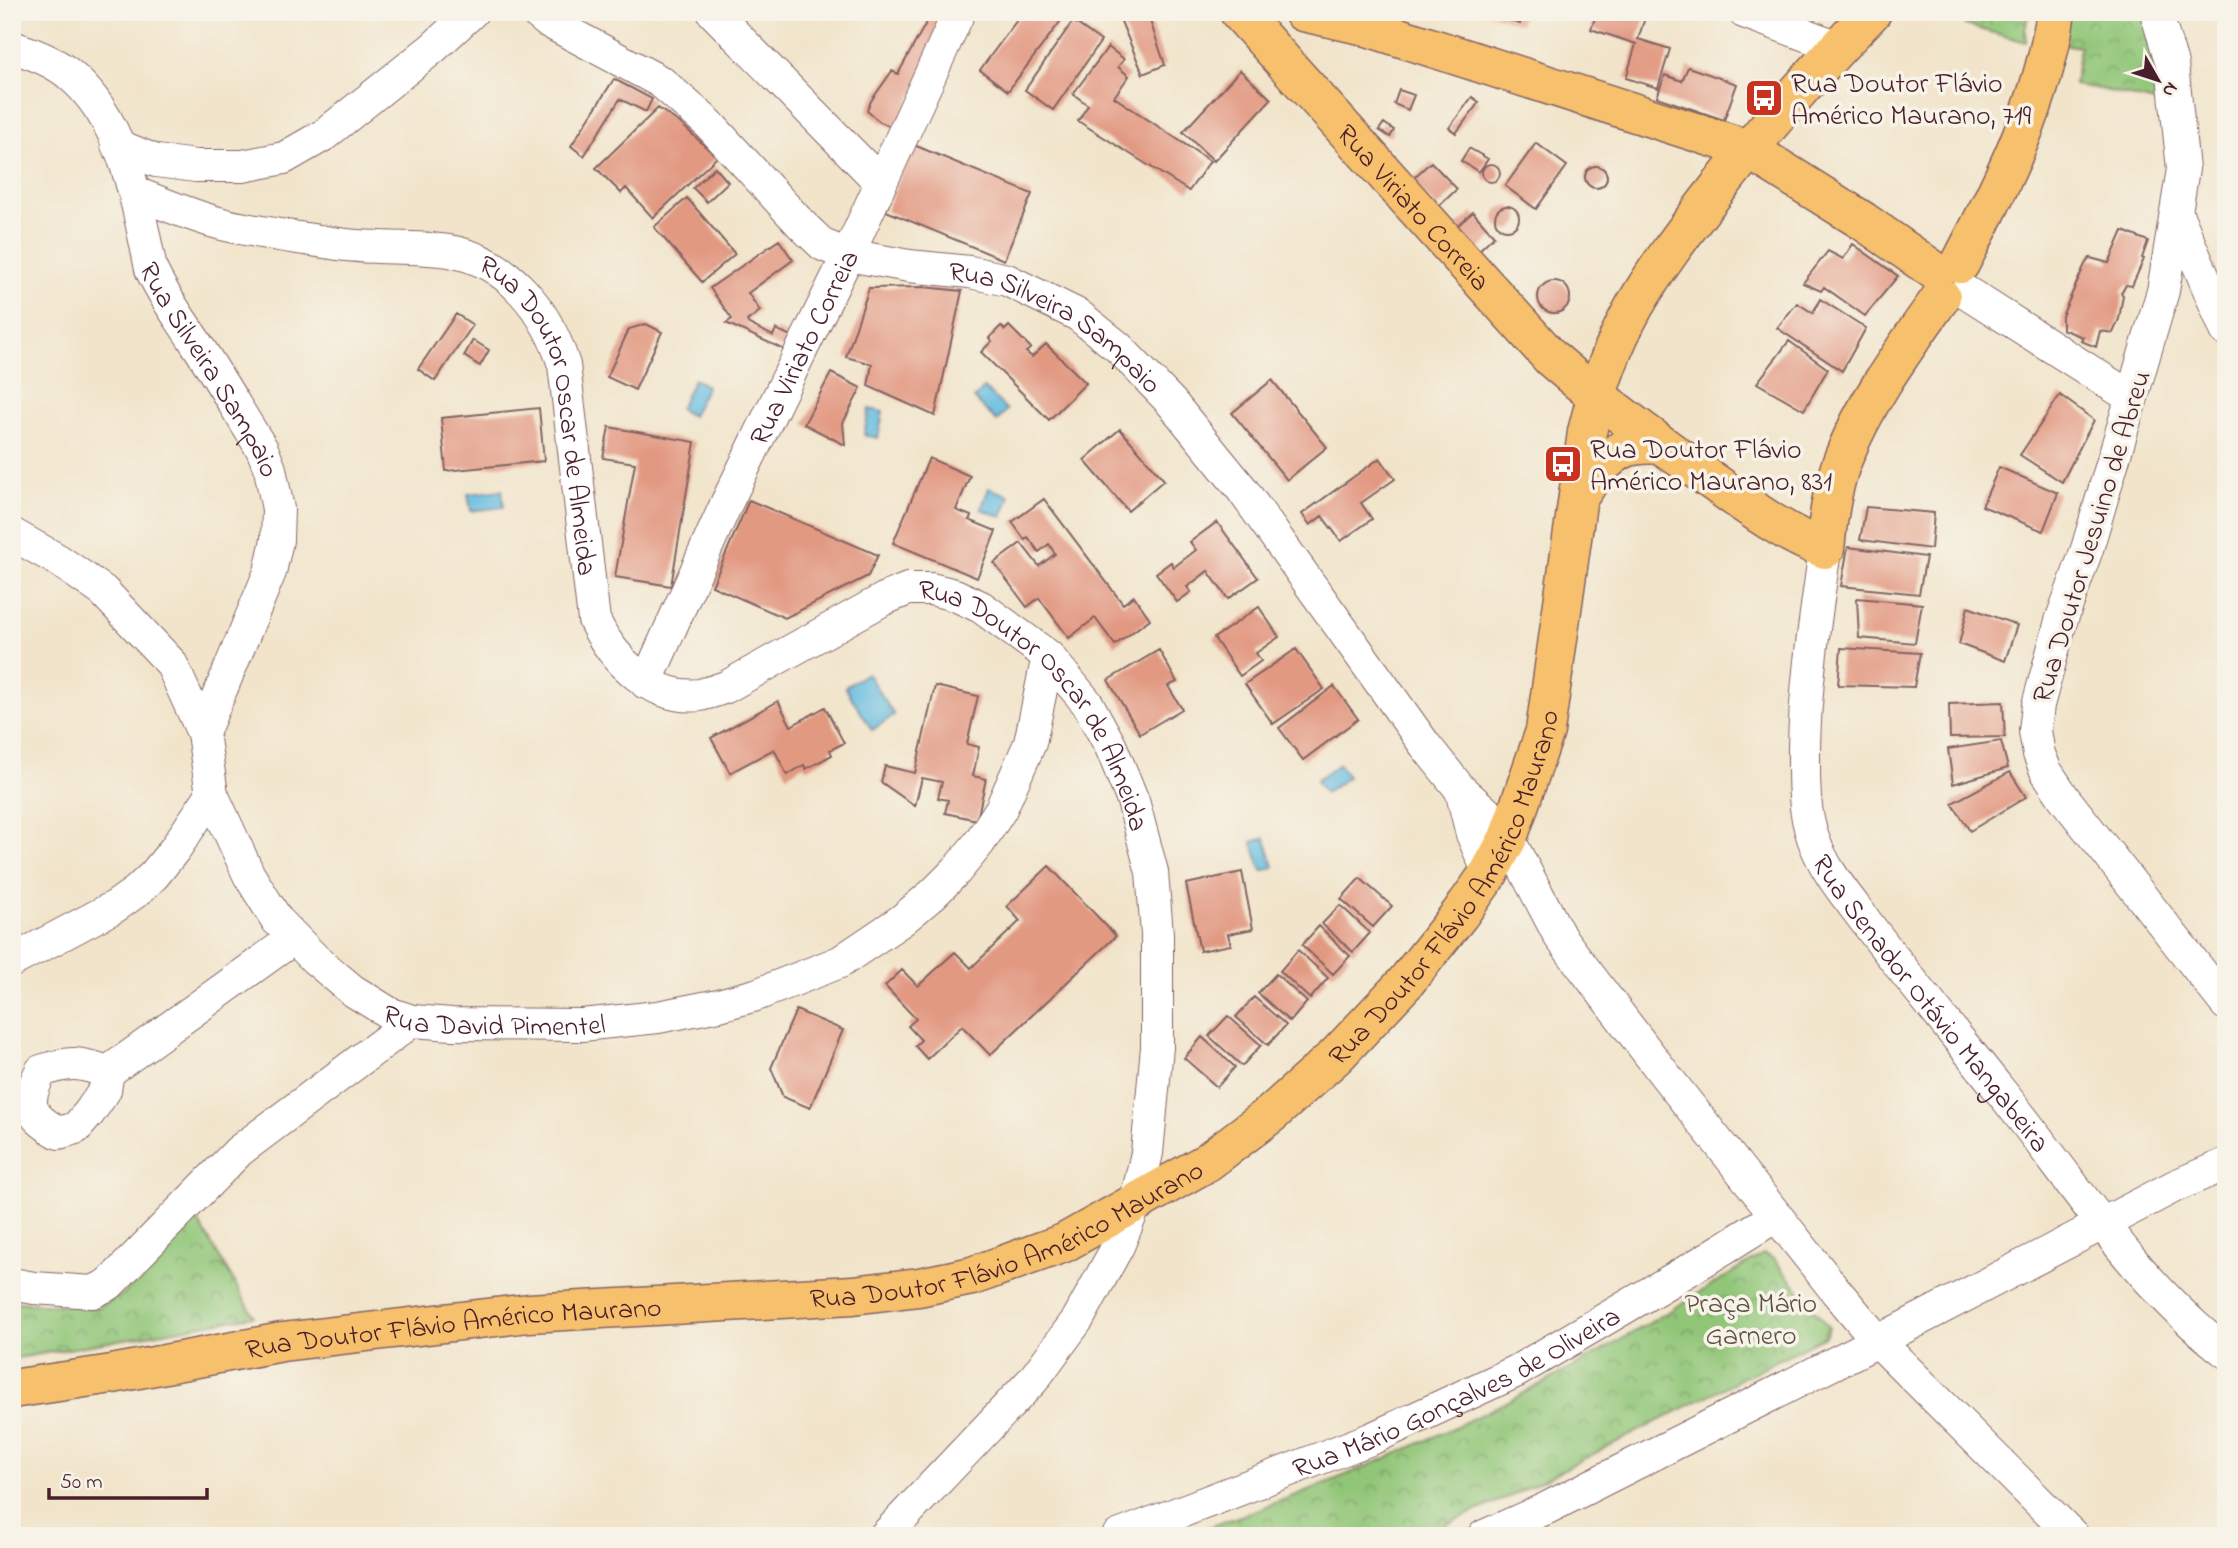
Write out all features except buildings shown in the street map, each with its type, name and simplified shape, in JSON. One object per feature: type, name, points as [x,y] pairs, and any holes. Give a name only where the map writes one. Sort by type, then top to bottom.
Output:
[{"type":"main road","name":"Rua Viriato Correia","points":[[1239,12],[1551,358],[1596,397],[1660,444],[1777,527],[1812,544]]},
{"type":"main road","points":[[1303,12],[1362,25],[1748,149],[1863,221],[1950,281]]},
{"type":"main road","name":"Rua Doutor Flávio Américo Maurano","points":[[12,1389],[112,1374],[282,1342],[516,1315],[853,1295],[919,1287],[972,1276],[1064,1243],[1206,1163],[1271,1114],[1337,1055],[1405,983],[1489,873],[1508,838],[1545,731],[1587,432],[1596,397],[1633,309],[1665,258],[1748,149],[1872,12]]},
{"type":"main road","name":"Rua Senador Otávio Mangabeira","points":[[1812,544],[1830,510],[1842,460],[1863,418],[1950,281],[2018,149],[2041,86],[2052,45],[2056,12]]},
{"type":"main road","name":"Rua Doutor Flávio Américo Maurano","points":[[1578,498],[1594,475],[1615,454],[1628,447],[1660,444]]},
{"type":"street","points":[[117,145],[156,161],[196,166],[243,166],[284,158],[324,135],[433,48],[472,12]]},
{"type":"street","name":"Rua Silveira Sampaio","points":[[536,12],[661,82],[709,124],[823,245],[848,255],[1007,279],[1078,315],[1118,347],[1171,402],[1241,488],[1425,745],[1461,790],[1488,814],[1508,838],[1560,937],[1776,1216],[1878,1340],[2073,1536]]},
{"type":"street","points":[[713,12],[880,182]]},
{"type":"street","name":"Rua Viriato Correia","points":[[646,682],[727,502],[848,255],[959,12]]},
{"type":"street","points":[[1744,12],[1838,47]]},
{"type":"street","name":"Rua Doutor Jesuino de Abreu","points":[[2156,12],[2172,64],[2179,111],[2183,169],[2177,214],[2163,290],[2087,549],[2061,621],[2038,705],[2035,731],[2039,754],[2046,771],[2064,798],[2226,1004]]},
{"type":"street","name":"Rua Silveira Sampaio","points":[[12,47],[69,74],[93,100],[117,145],[135,193],[156,280],[262,449],[270,469],[278,509],[277,540],[270,572],[203,733]]},
{"type":"street","name":"Rua Doutor Oscar de Almeida","points":[[135,193],[224,225],[260,232],[339,245],[448,251],[471,256],[519,286],[542,315],[558,344],[564,365],[594,620],[604,641],[646,682],[673,694],[699,695],[726,687],[884,598],[908,589],[930,589],[964,599],[1006,624],[1048,656],[1087,704],[1111,747],[1133,801],[1152,872],[1157,934],[1157,1046],[1147,1153],[1135,1205],[1118,1246],[1078,1319],[1033,1380],[885,1536]]},
{"type":"street","points":[[2177,214],[2226,330]]},
{"type":"street","points":[[1950,281],[2132,398]]},
{"type":"street","name":"Rua David Pimentel","points":[[12,534],[58,560],[92,584],[127,614],[171,663],[203,733],[212,794],[249,875],[277,920],[315,959],[352,990],[389,1013],[412,1021],[582,1025],[658,1017],[719,1006],[756,995],[840,962],[881,935],[933,894],[979,843],[1002,809],[1030,743],[1048,656]]},
{"type":"street","name":"Rua Senador Otávio Mangabeira","points":[[1812,544],[1819,588],[1804,710],[1805,808],[1824,866],[1901,969],[2040,1140],[2102,1224],[2158,1290],[2226,1352]]},
{"type":"street","name":"Rua Silveira Sampaio","points":[[1461,790],[1472,834],[1489,873]]},
{"type":"street","points":[[12,961],[137,891],[154,875],[212,794]]},
{"type":"street","points":[[108,1072],[294,937]]},
{"type":"street","points":[[12,1284],[93,1292],[109,1284],[239,1152],[412,1021]]},
{"type":"street","points":[[1484,1536],[1547,1508],[2175,1186],[2226,1164]]},
{"type":"street","name":"Rua Mário Gonçalves de Oliveira","points":[[1121,1535],[1373,1438],[1517,1371],[1776,1216]]},
{"type":"green space","points":[[1959,12],[2029,12],[2025,30],[2026,42],[1965,25]]},
{"type":"green space","points":[[2064,12],[2150,12],[2171,106],[2074,85],[2080,47],[2062,44]]},
{"type":"green space","points":[[195,1216],[254,1316],[12,1359],[12,1308],[17,1302],[97,1308],[124,1294]]},
{"type":"green space","name":"Praça Mário Garnero","points":[[1763,1254],[1774,1259],[1829,1328],[1825,1336],[1513,1495],[1419,1536],[1183,1536],[1327,1483],[1421,1443],[1513,1399],[1610,1346]]},
{"type":"water","points":[[694,379],[707,386],[692,416],[679,409]]},
{"type":"water","points":[[984,388],[1007,410],[997,421],[974,399]]},
{"type":"water","points":[[869,409],[883,412],[878,438],[864,435]]},
{"type":"water","points":[[989,488],[1010,496],[1002,517],[981,509]]},
{"type":"water","points":[[502,490],[504,507],[471,511],[468,494]]},
{"type":"water","points":[[867,673],[894,715],[872,730],[845,687]]},
{"type":"water","points":[[1339,764],[1348,777],[1325,793],[1316,781]]},
{"type":"water","points":[[1265,838],[1274,867],[1262,871],[1252,842]]},
{"type":"place","name":"Rua Doutor Flávio Américo Maurano, 719","points":[[1764,98]]},
{"type":"place","name":"Rua Doutor Flávio Américo Maurano, 831","points":[[1563,464]]}]
